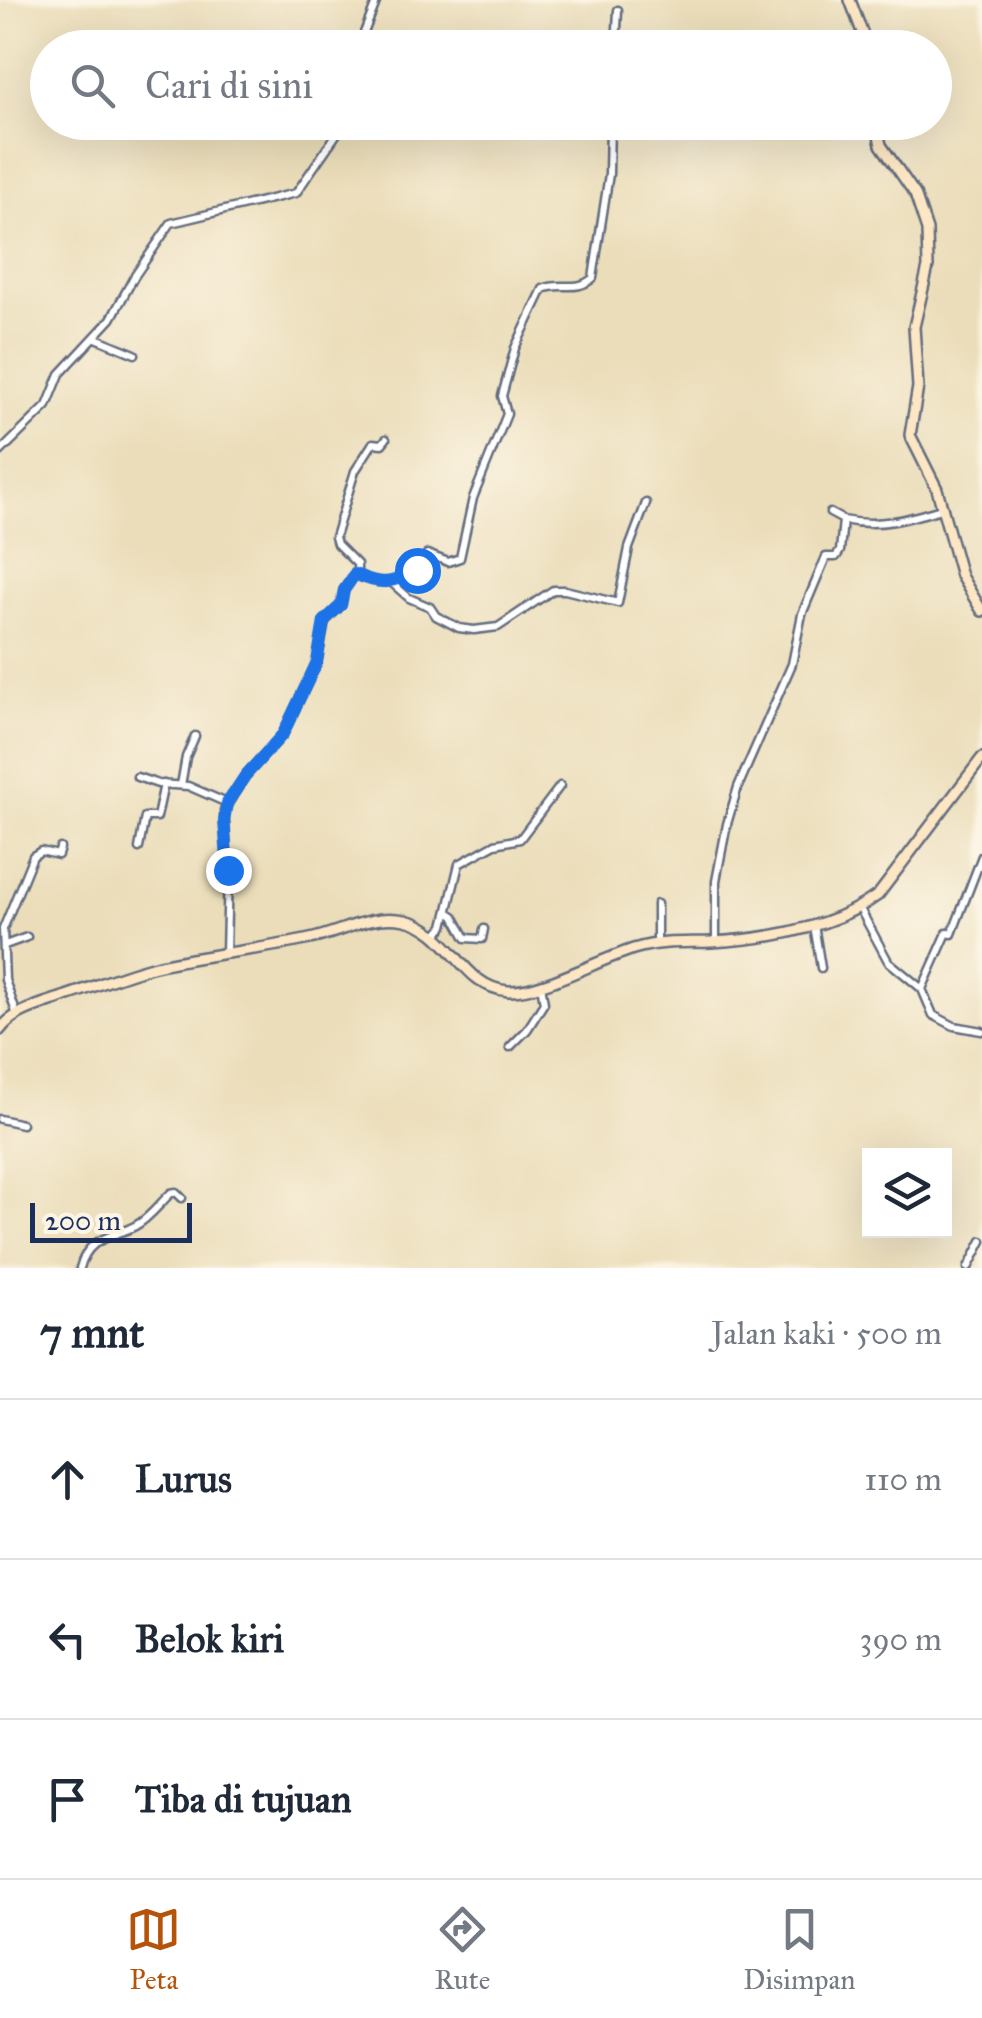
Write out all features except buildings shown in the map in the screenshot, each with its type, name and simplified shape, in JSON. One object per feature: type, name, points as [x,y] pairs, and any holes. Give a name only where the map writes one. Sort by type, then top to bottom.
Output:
[{"type":"main road","points":[[850,0],[861,30]]},
{"type":"main road","points":[[880,140],[915,194],[927,230],[928,267],[914,327],[918,387],[910,436],[933,479],[960,576],[982,611]]},
{"type":"main road","points":[[1,1027],[16,1015],[135,972],[307,940],[377,918],[410,921],[437,934],[460,962],[494,988],[522,991],[588,964],[657,944],[716,942],[814,925],[860,909],[889,884],[982,758]]},
{"type":"street","points":[[365,30],[377,0]]},
{"type":"street","points":[[617,30],[618,10]]},
{"type":"street","points":[[0,452],[47,406],[60,374],[120,307],[134,277],[171,223],[296,192],[332,140]]},
{"type":"street","points":[[355,574],[392,583],[417,570],[427,554],[448,562],[460,558],[473,498],[507,414],[502,396],[515,348],[539,297],[549,286],[575,288],[593,278],[609,174],[610,140]]},
{"type":"street","points":[[96,338],[135,354]]},
{"type":"street","points":[[226,953],[227,803],[245,776],[283,734],[317,662],[324,621],[341,605],[344,590],[358,565],[335,537],[358,466],[373,443],[382,444],[386,439]]},
{"type":"street","points":[[392,583],[408,598],[430,607],[436,616],[459,628],[474,630],[498,627],[552,590],[618,602],[629,548],[646,503]]},
{"type":"street","points":[[830,513],[843,520],[886,524],[941,509]]},
{"type":"street","points":[[716,942],[716,881],[731,810],[792,664],[809,595],[826,557],[836,557],[840,552],[843,520]]},
{"type":"street","points":[[181,785],[186,757],[196,736]]},
{"type":"street","points":[[137,777],[181,785],[227,803]]},
{"type":"street","points":[[138,848],[145,817],[157,816],[164,784]]},
{"type":"street","points":[[437,934],[444,926],[460,864],[496,844],[520,840],[560,786]]},
{"type":"street","points":[[16,1015],[5,980],[4,924],[33,856],[41,851],[58,855],[60,848]]},
{"type":"street","points":[[922,989],[947,933],[952,934],[982,856]]},
{"type":"street","points":[[657,904],[657,944]]},
{"type":"street","points":[[860,909],[888,961],[922,989],[933,1015],[954,1026],[982,1031]]},
{"type":"street","points":[[448,912],[466,938],[482,939],[484,929]]},
{"type":"street","points":[[814,925],[822,968]]},
{"type":"street","points":[[5,945],[27,937]]},
{"type":"street","points":[[510,1046],[527,1030],[544,1004],[540,985]]},
{"type":"street","points":[[0,1118],[22,1124]]},
{"type":"street","points":[[80,1268],[84,1255],[106,1235],[134,1227],[171,1192],[181,1194],[182,1198]]},
{"type":"street","points":[[968,1268],[982,1241]]},
{"type":"route","points":[[228,870],[224,810],[245,776],[283,734],[291,719],[317,662],[324,621],[341,605],[344,590],[355,574],[392,583],[417,570]]}]
